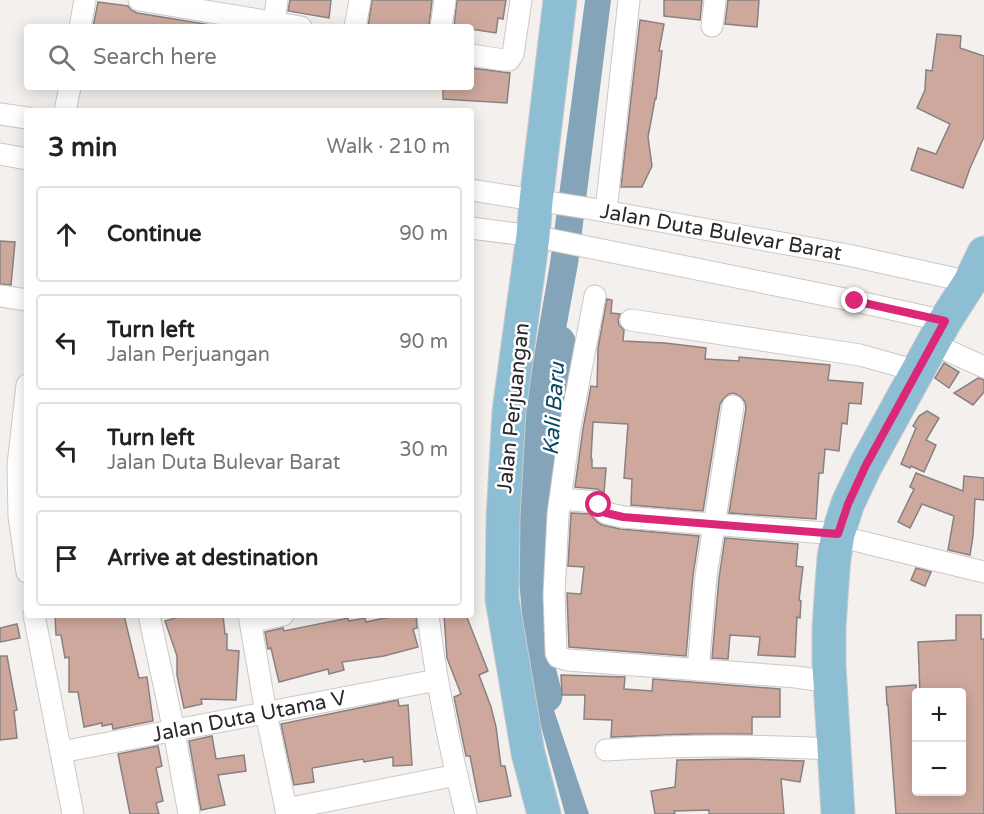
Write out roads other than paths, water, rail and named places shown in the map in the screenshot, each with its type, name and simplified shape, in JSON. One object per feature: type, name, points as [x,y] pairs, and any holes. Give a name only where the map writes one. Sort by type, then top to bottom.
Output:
[{"type":"main road","name":"Jalan Perjuangan","points":[[544,814],[528,753],[502,599],[503,518],[509,411],[541,238],[545,202],[560,0]]},
{"type":"main road","points":[[838,814],[833,749],[829,628],[838,534],[861,475],[932,345],[970,282],[984,253]]},
{"type":"street","points":[[81,24],[85,0]]},
{"type":"street","points":[[140,0],[281,24]]},
{"type":"street","points":[[274,23],[277,0]]},
{"type":"street","points":[[356,24],[360,0]]},
{"type":"street","points":[[441,24],[445,0]]},
{"type":"street","points":[[474,55],[509,60],[513,54],[521,0]]},
{"type":"street","points":[[599,210],[629,0]]},
{"type":"street","points":[[712,26],[715,0]]},
{"type":"street","points":[[66,108],[69,90]]},
{"type":"street","points":[[0,114],[24,118]]},
{"type":"street","points":[[0,154],[24,158]]},
{"type":"street","name":"Jalan Duta Bulevar Barat","points":[[474,190],[599,210],[848,255],[970,282]]},
{"type":"street","name":"Jalan Duta Bulevar Barat","points":[[474,228],[541,238],[855,301],[932,345]]},
{"type":"street","points":[[0,296],[24,300]]},
{"type":"street","points":[[595,296],[571,417],[558,526],[554,594],[558,657],[568,660],[796,677],[830,682]]},
{"type":"street","points":[[631,320],[860,355],[932,345],[984,367]]},
{"type":"street","points":[[24,405],[15,465],[24,551]]},
{"type":"street","points":[[698,670],[706,576],[733,406]]},
{"type":"street","points":[[561,499],[596,502],[606,513],[623,517],[838,534],[846,538],[984,572]]},
{"type":"street","points":[[35,618],[73,814]]},
{"type":"street","points":[[150,618],[189,814]]},
{"type":"street","points":[[428,618],[437,680],[466,814]]},
{"type":"street","points":[[250,619],[286,812],[457,775]]},
{"type":"street","name":"Jalan Duta Utama V","points":[[61,752],[437,680]]},
{"type":"street","points":[[606,750],[719,746],[833,749]]},
{"type":"water","points":[[585,0],[611,0],[578,264],[547,432],[532,577],[535,654],[589,814],[565,814],[535,704],[525,653],[519,578],[521,432],[550,263]]},
{"type":"waterway","name":"Kali Baru","points":[[546,696],[535,654],[559,342]]}]
